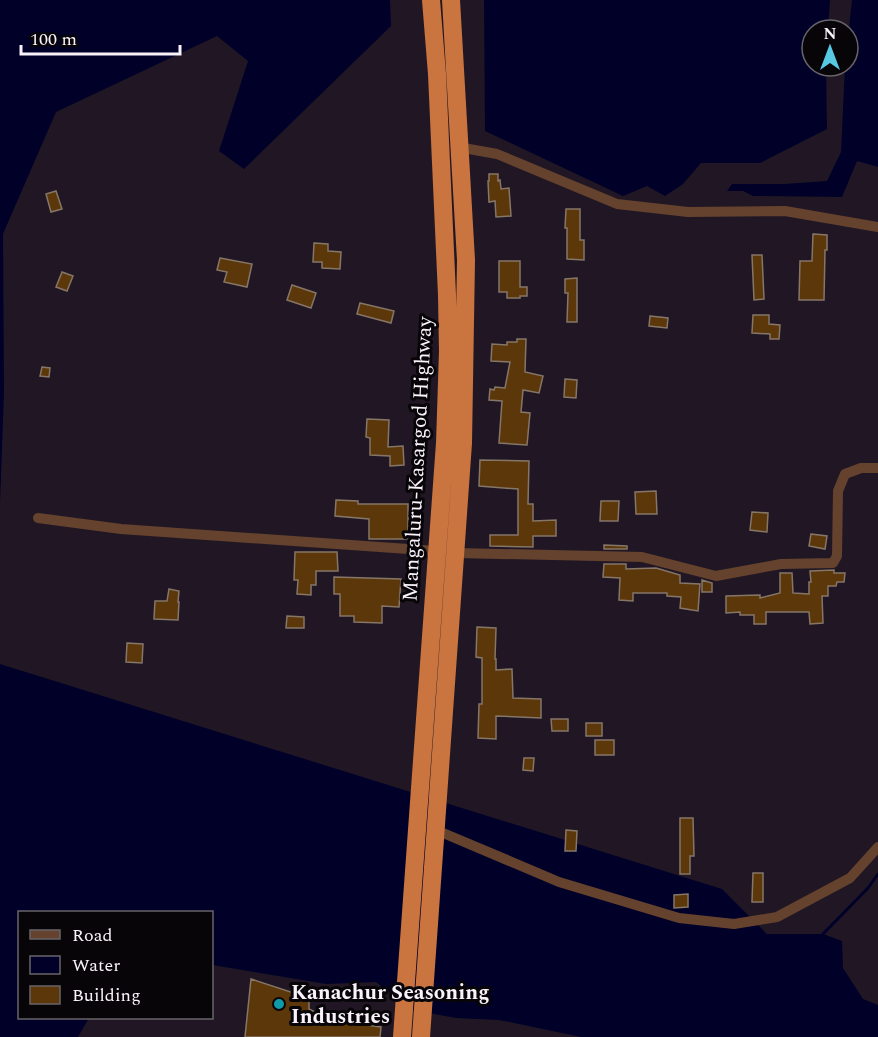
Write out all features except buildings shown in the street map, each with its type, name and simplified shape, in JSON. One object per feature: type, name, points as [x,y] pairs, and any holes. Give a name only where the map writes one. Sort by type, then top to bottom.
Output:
[{"type":"highway","name":"Mangaluru-Kasargod Highway","points":[[402,1033],[445,443],[448,351],[437,74],[431,0]]},
{"type":"highway","points":[[422,1032],[464,443],[466,260],[451,0]]},
{"type":"street","points":[[459,147],[497,154],[617,204],[688,212],[785,211],[878,227]]},
{"type":"street","points":[[456,553],[642,557],[716,576],[781,564],[832,563],[837,556],[838,491],[846,474],[861,468],[878,468]]},
{"type":"street","points":[[38,518],[121,529],[437,551]]},
{"type":"street","points":[[436,830],[559,882],[679,918],[734,924],[777,917],[850,878],[878,847]]},
{"type":"water","points":[[0,0],[390,0],[391,26],[244,169],[219,151],[248,61],[217,36],[56,112],[3,234],[4,392],[0,504]]},
{"type":"water","points":[[484,0],[830,0],[829,18],[800,18],[800,78],[826,78],[827,129],[760,163],[701,163],[683,184],[665,196],[647,186],[623,196],[485,131]]},
{"type":"water","points":[[852,0],[878,0],[878,167],[857,161],[842,197],[753,196],[743,191],[727,191],[732,184],[827,181],[841,152],[844,78],[860,78],[860,18],[850,18]]},
{"type":"water","points":[[0,664],[722,889],[767,934],[823,934],[842,941],[843,968],[863,999],[878,1005],[878,1037],[581,1037],[499,1020],[456,1018],[412,1010],[376,982],[326,984],[213,965],[213,911],[18,911],[18,1019],[88,1019],[78,1037],[0,1037]]},
{"type":"waterway","points":[[823,934],[868,888],[878,874]]},
{"type":"place","name":"Kanachur Seasoning Industries","points":[[279,1004]]}]
